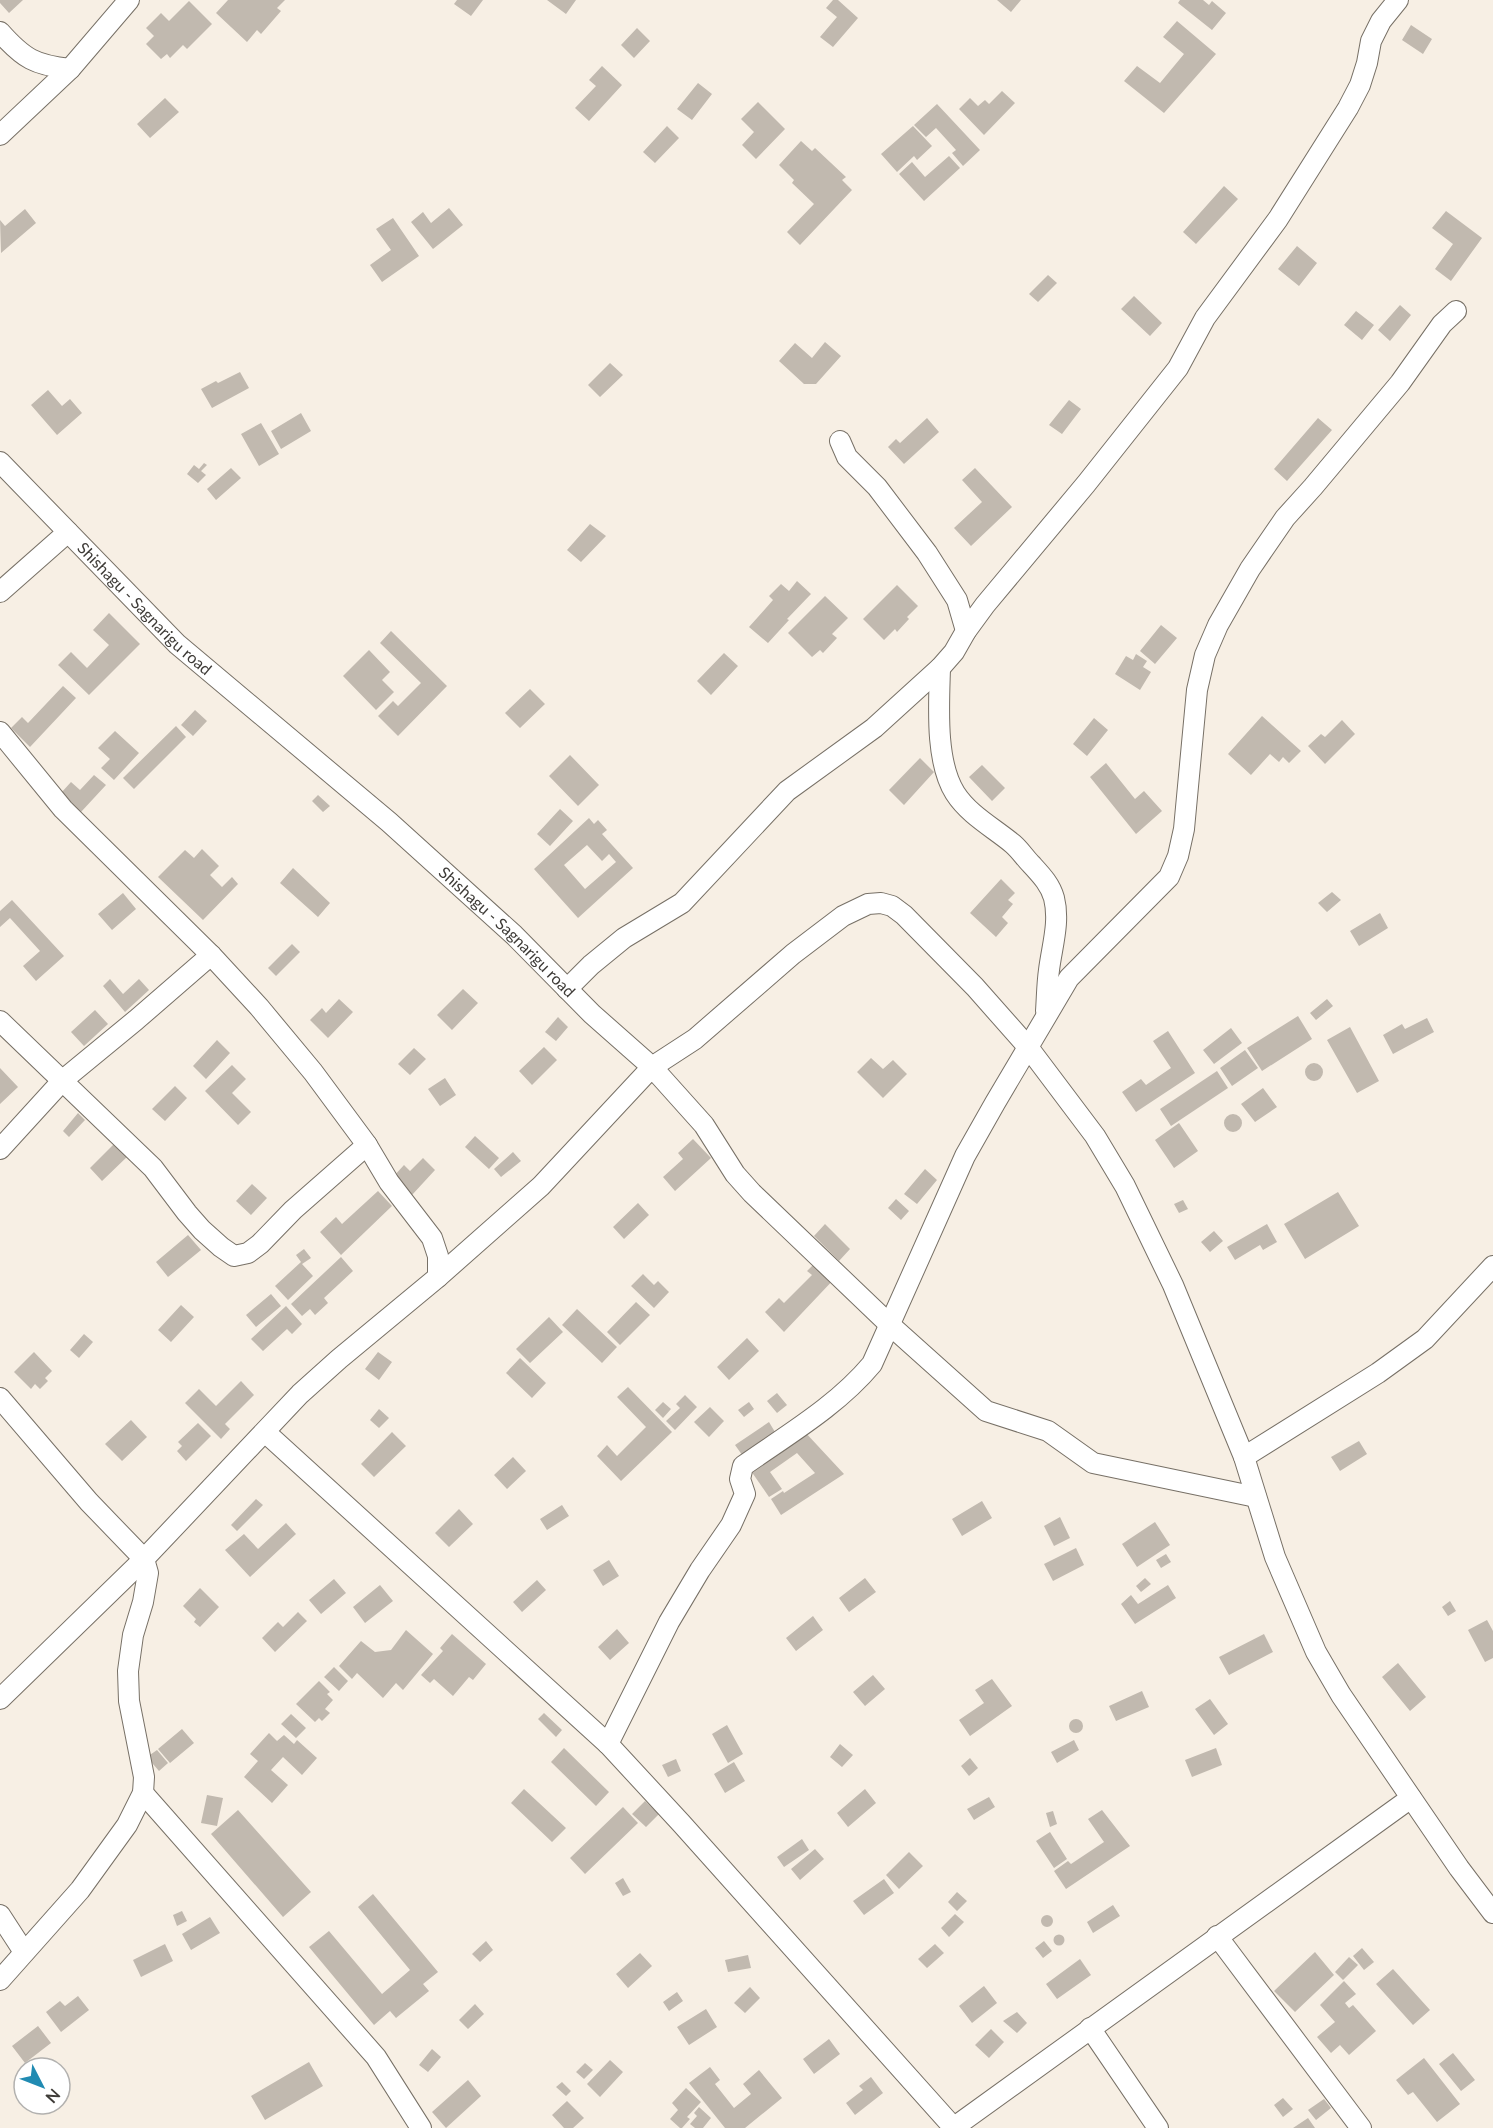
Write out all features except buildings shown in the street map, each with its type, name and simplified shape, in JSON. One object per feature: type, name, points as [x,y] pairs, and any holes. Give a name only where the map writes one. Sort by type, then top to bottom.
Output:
[{"type":"street","points":[[0,135],[70,69],[129,0]]},
{"type":"street","points":[[567,989],[591,965],[624,938],[682,903],[787,791],[874,728],[940,668],[954,652],[985,605],[1179,368],[1205,318],[1278,219],[1348,108],[1360,85],[1371,41],[1381,21],[1398,0]]},
{"type":"street","points":[[0,32],[32,61],[46,67],[70,69]]},
{"type":"street","points":[[608,1744],[673,1614],[731,1525],[745,1494],[740,1479],[743,1466],[835,1400],[872,1364],[965,1156],[1045,1016],[1069,978],[1169,877],[1178,856],[1184,829],[1197,690],[1205,655],[1218,625],[1250,569],[1285,518],[1313,488],[1393,391],[1442,324],[1456,310]]},
{"type":"street","points":[[840,441],[847,457],[877,488],[927,553],[957,600],[966,631]]},
{"type":"street","name":"Shishagu - Sagnarigu road","points":[[0,462],[177,644],[389,822],[514,935],[610,1031],[652,1067],[704,1125],[735,1174],[752,1193],[890,1325],[986,1411],[1048,1431],[1093,1463],[1256,1497]]},
{"type":"street","points":[[0,592],[68,532]]},
{"type":"street","points":[[940,668],[939,718],[944,761],[954,792],[969,809],[1020,852],[1050,887],[1056,908],[1056,926],[1048,972],[1045,1016]]},
{"type":"street","points":[[0,732],[63,809],[211,955],[259,1007],[306,1064],[367,1145],[389,1182],[432,1238],[438,1256],[438,1277]]},
{"type":"street","points":[[0,1699],[144,1559],[322,1373],[438,1277],[541,1186],[652,1067],[695,1039],[755,985],[843,916],[868,904],[881,903],[892,906],[904,915],[975,987],[1028,1047],[1095,1136],[1125,1186],[1173,1286],[1244,1457],[1275,1557],[1316,1652],[1341,1695],[1459,1868],[1493,1913]]},
{"type":"street","points":[[0,1149],[63,1080],[211,955]]},
{"type":"street","points":[[0,1020],[153,1168],[202,1230],[234,1256],[248,1253],[260,1244],[293,1210],[367,1145]]},
{"type":"street","points":[[1244,1457],[1378,1373],[1425,1339],[1493,1266]]},
{"type":"street","points":[[0,1398],[89,1502],[144,1559],[148,1573],[133,1635],[128,1671],[129,1701],[144,1777],[142,1793],[127,1825],[80,1890],[0,1980]]},
{"type":"street","points":[[265,1432],[608,1744],[953,2128],[1411,1798]]},
{"type":"street","points":[[142,1793],[376,2057],[421,2128]]},
{"type":"street","points":[[0,1915],[24,1953]]},
{"type":"street","points":[[1217,1936],[1361,2128]]},
{"type":"street","points":[[1090,2028],[1158,2128]]}]
